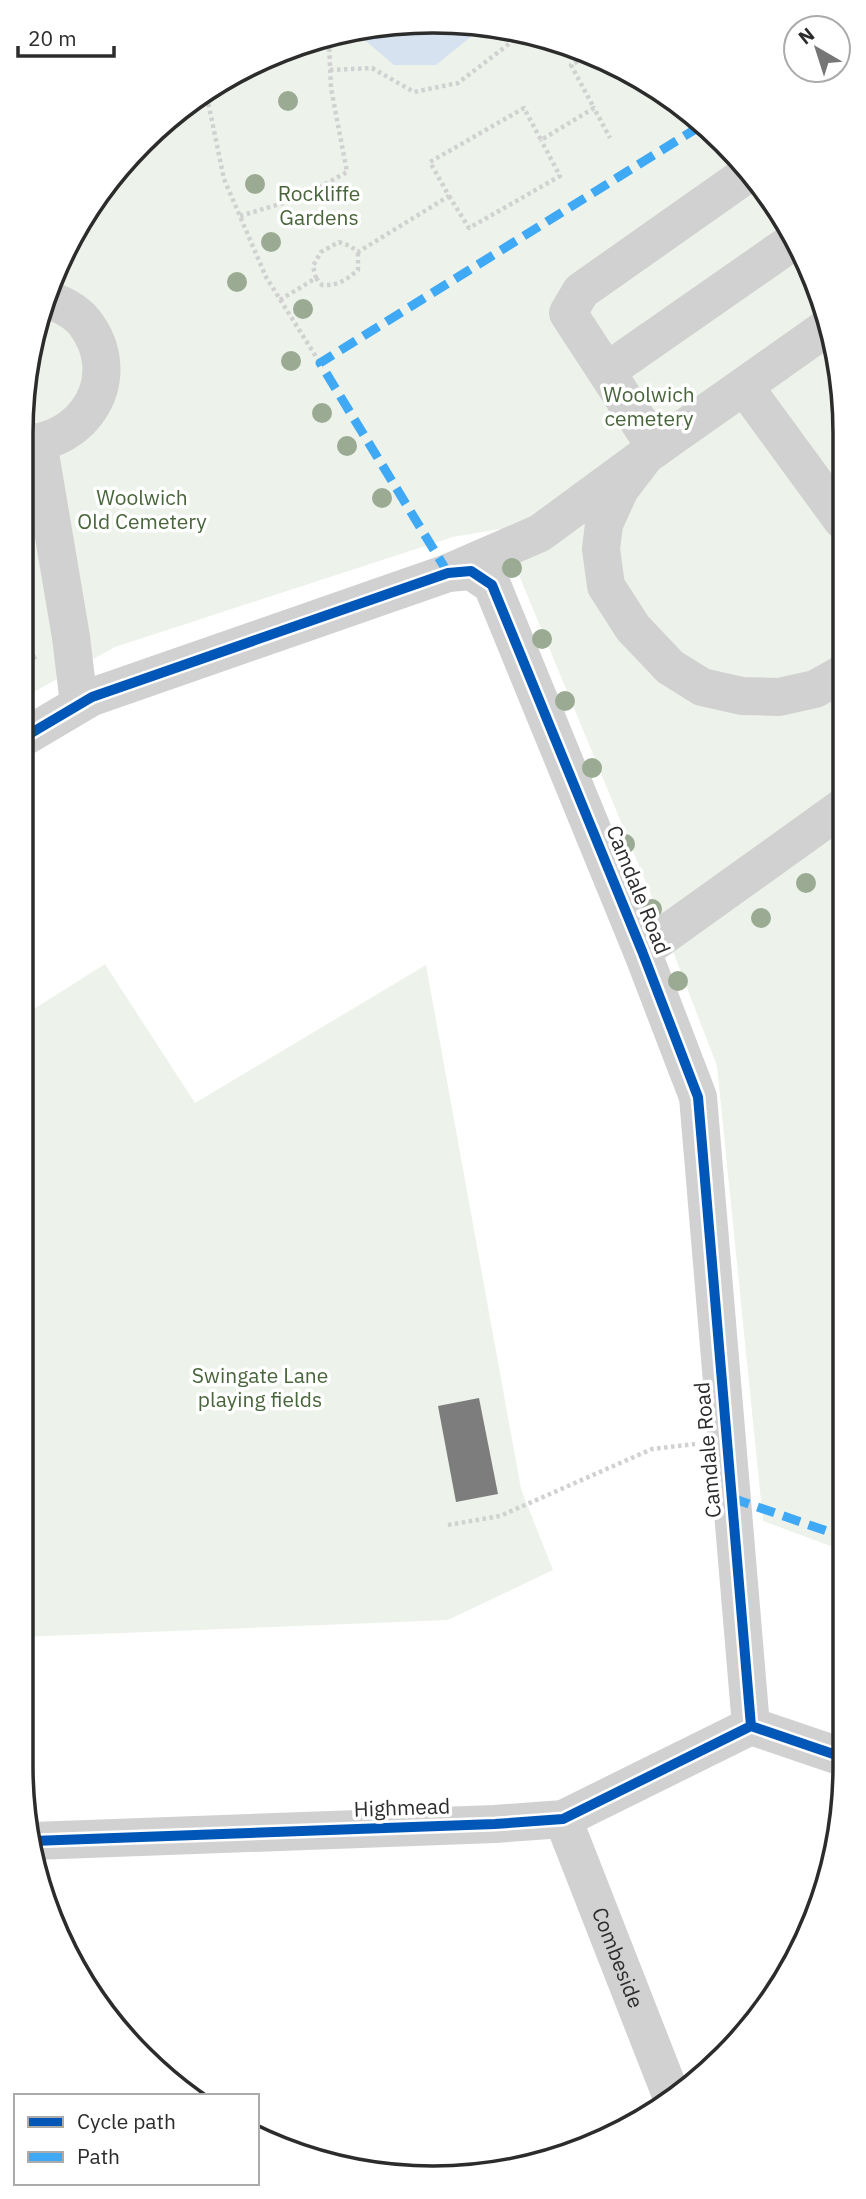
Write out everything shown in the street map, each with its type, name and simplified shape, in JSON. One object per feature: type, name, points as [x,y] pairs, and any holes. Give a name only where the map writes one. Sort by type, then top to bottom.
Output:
[{"type":"street","points":[[651,451],[607,371],[568,313],[581,291],[742,179]]},
{"type":"street","points":[[607,371],[786,246]]},
{"type":"street","points":[[33,443],[48,442],[70,430],[87,414],[98,392],[101,367],[96,343],[84,322],[66,306],[55,302]]},
{"type":"street","points":[[448,573],[540,533],[820,333]]},
{"type":"street","points":[[744,386],[833,508]]},
{"type":"street","points":[[651,451],[620,489],[604,524],[601,549],[606,586],[633,628],[670,667],[702,687],[742,696],[779,696],[815,689],[833,679]]},
{"type":"street","points":[[33,461],[71,637],[79,704]]},
{"type":"street","name":"Camdale Road","points":[[33,731],[92,697],[448,573],[471,571],[492,585],[642,951],[698,1097],[751,1726]]},
{"type":"street","points":[[642,951],[833,813]]},
{"type":"street","points":[[751,1726],[833,1754]]},
{"type":"street","name":"Highmead","points":[[40,1841],[563,1819],[751,1726]]},
{"type":"street","name":"Combeside","points":[[563,1819],[668,2088]]},
{"type":"path","points":[[330,70],[372,68],[414,92],[458,83],[512,41]]},
{"type":"path","points":[[240,215],[300,198],[347,172],[331,88],[329,47]]},
{"type":"path","points":[[579,61],[571,65],[610,138]]},
{"type":"path","points":[[208,103],[224,179],[266,277],[320,363]]},
{"type":"path","points":[[524,108],[560,176],[469,229],[449,196],[430,162],[524,108]]},
{"type":"path","points":[[541,140],[594,108]]},
{"type":"path","points":[[358,251],[449,196]]},
{"type":"path","points":[[339,242],[358,251],[358,270],[346,281],[332,286],[322,285],[316,278],[313,266],[321,252],[339,242]]},
{"type":"path","points":[[280,300],[316,278]]},
{"type":"path","points":[[448,1525],[500,1516],[652,1449],[727,1441]]},
{"type":"green space","points":[[459,34],[536,47],[610,74],[655,101],[697,132],[734,169],[779,233],[802,280],[812,305],[825,355],[832,407],[833,1547],[763,1521],[717,1066],[654,902],[500,529],[453,537],[115,647],[33,692],[34,407],[47,330],[74,256],[101,211],[132,169],[169,132],[233,87],[256,74],[305,54],[381,37]]},
{"type":"green space","name":"Swingate Lane playing fields","points":[[105,964],[195,1103],[426,965],[521,1489],[553,1570],[448,1620],[33,1637],[33,1009]]},
{"type":"water","points":[[433,33],[472,36],[436,65],[394,65],[364,40]]},
{"type":"building","points":[[479,1398],[498,1494],[456,1502],[438,1406]]},
{"type":"marked path","points":[[448,573],[320,363],[694,130]]},
{"type":"marked path","points":[[732,1498],[833,1533]]},
{"type":"cycle path","points":[[33,732],[92,697],[448,573],[471,571],[492,585],[642,951],[698,1097],[751,1726]]},
{"type":"cycle path","points":[[751,1726],[833,1754]]},
{"type":"cycle path","points":[[40,1841],[495,1824],[563,1819],[751,1726]]},
{"type":"park label","name":"Rockliffe Gardens","points":[[319,206]]},
{"type":"park label","name":"Woolwich cemetery","points":[[649,407]]},
{"type":"park label","name":"Woolwich Old Cemetery","points":[[142,510]]}]
